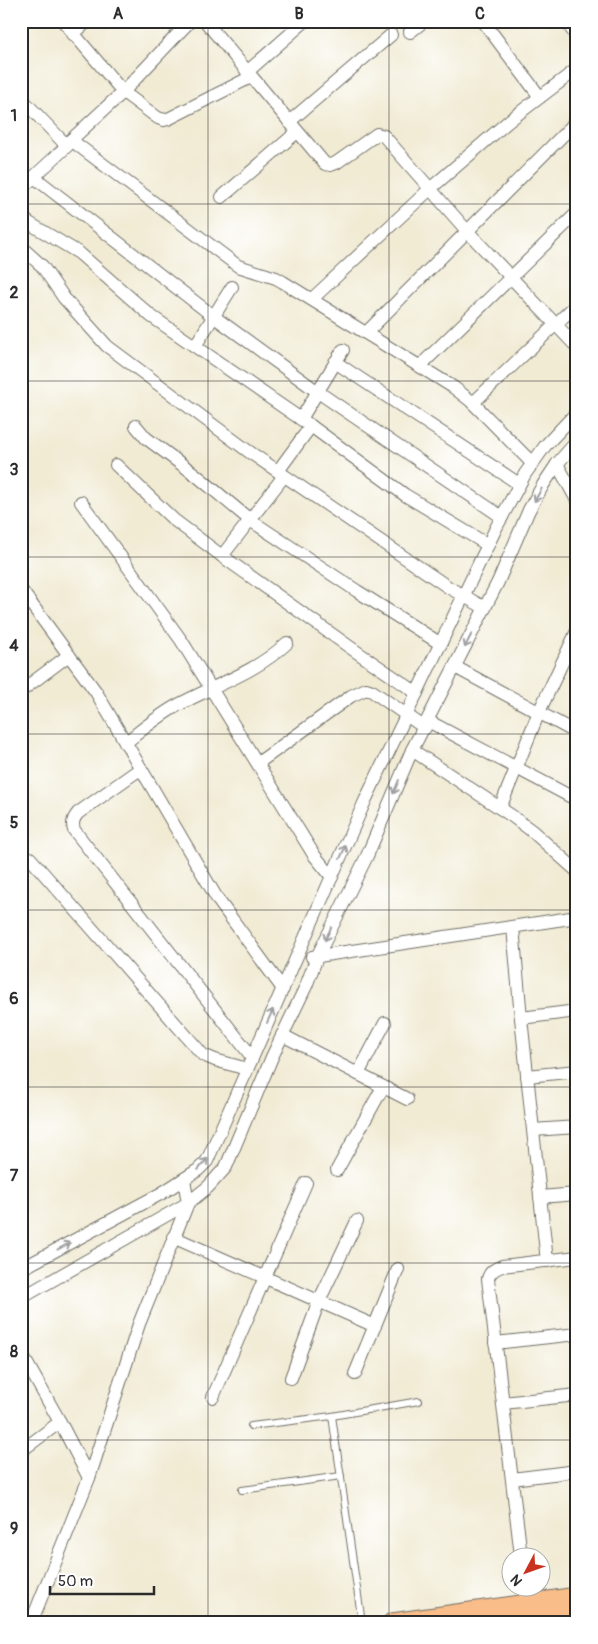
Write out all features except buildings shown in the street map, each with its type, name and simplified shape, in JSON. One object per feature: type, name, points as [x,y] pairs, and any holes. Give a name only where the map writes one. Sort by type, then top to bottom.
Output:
[{"type":"main road","points":[[392,1623],[524,1609],[577,1597]]},
{"type":"main road","points":[[524,1609],[577,1616]]},
{"type":"street","points":[[62,21],[123,92],[158,118],[164,120],[249,74],[305,21]]},
{"type":"street","points":[[73,34],[88,21]]},
{"type":"street","points":[[21,188],[123,92],[190,21]]},
{"type":"street","points":[[205,21],[325,164],[336,163],[377,134],[380,134],[431,188],[468,232],[577,347]]},
{"type":"street","points":[[410,32],[424,21]]},
{"type":"street","points":[[482,21],[540,97]]},
{"type":"street","points":[[566,21],[577,37]]},
{"type":"street","points":[[222,197],[391,35]]},
{"type":"street","points":[[312,299],[431,188],[510,120],[577,69]]},
{"type":"street","points":[[22,101],[69,143],[238,266],[276,278],[453,387],[473,403],[532,463]]},
{"type":"street","points":[[366,333],[468,232],[571,127],[577,118]]},
{"type":"street","points":[[34,177],[213,316],[318,392],[502,517]]},
{"type":"street","points":[[420,366],[577,213]]},
{"type":"street","points":[[21,216],[29,223],[79,253],[151,316],[306,423],[405,495],[488,545]]},
{"type":"street","points":[[21,247],[42,266],[64,298],[107,346],[248,451],[448,587],[485,608]]},
{"type":"street","points":[[195,346],[232,287]]},
{"type":"street","points":[[473,403],[577,304]]},
{"type":"street","points":[[222,556],[250,520],[281,473],[306,423],[318,392],[343,350]]},
{"type":"street","points":[[335,362],[519,484]]},
{"type":"street","points":[[21,1269],[162,1193],[198,1170],[207,1161],[366,801],[488,545],[519,484],[532,463],[577,412]]},
{"type":"street","points":[[136,426],[146,438],[196,475],[250,520],[440,644]]},
{"type":"street","points":[[21,1298],[188,1203],[208,1187],[226,1167],[282,1035],[366,856],[412,750],[485,608],[513,550],[529,510],[543,485],[577,441]]},
{"type":"street","points":[[558,464],[577,500]]},
{"type":"street","points":[[116,465],[174,520],[351,648],[417,693]]},
{"type":"street","points":[[81,502],[181,640],[314,855],[332,877]]},
{"type":"street","points":[[21,590],[96,692],[140,770],[218,900],[283,989]]},
{"type":"street","points":[[500,808],[539,712],[577,632]]},
{"type":"street","points":[[125,743],[150,722],[211,688],[246,673],[273,656],[287,643]]},
{"type":"street","points":[[21,691],[69,655]]},
{"type":"street","points":[[455,667],[577,733]]},
{"type":"street","points":[[258,763],[358,692],[366,689],[407,714],[577,800]]},
{"type":"street","points":[[412,750],[500,808],[532,832],[577,871]]},
{"type":"street","points":[[140,770],[78,812],[72,824],[74,830],[249,1063]]},
{"type":"street","points":[[30,858],[203,1055],[214,1060],[249,1063]]},
{"type":"street","points":[[296,959],[577,917]]},
{"type":"street","points":[[514,926],[521,1018],[547,1261]]},
{"type":"street","points":[[521,1018],[577,1011]]},
{"type":"street","points":[[358,1074],[385,1023]]},
{"type":"street","points":[[282,1035],[407,1099]]},
{"type":"street","points":[[528,1076],[577,1071]]},
{"type":"street","points":[[336,1170],[383,1087]]},
{"type":"street","points":[[533,1130],[577,1127]]},
{"type":"street","points":[[31,1623],[89,1478],[140,1324],[188,1203],[184,1179]]},
{"type":"street","points":[[213,1397],[306,1183]]},
{"type":"street","points":[[540,1197],[577,1194]]},
{"type":"street","points":[[291,1378],[319,1301],[358,1221]]},
{"type":"street","points":[[173,1237],[375,1326]]},
{"type":"street","points":[[520,1546],[488,1279],[494,1269],[502,1266],[577,1257]]},
{"type":"street","points":[[355,1374],[398,1268]]},
{"type":"street","points":[[495,1343],[577,1334]]},
{"type":"street","points":[[21,1353],[89,1478]]},
{"type":"street","points":[[503,1403],[577,1395]]},
{"type":"street","points":[[21,1451],[60,1422]]},
{"type":"street","points":[[512,1479],[577,1471]]},
{"type":"lane","points":[[251,1426],[332,1416],[419,1401]]},
{"type":"lane","points":[[332,1416],[362,1623]]},
{"type":"lane","points":[[242,1490],[341,1476]]}]
